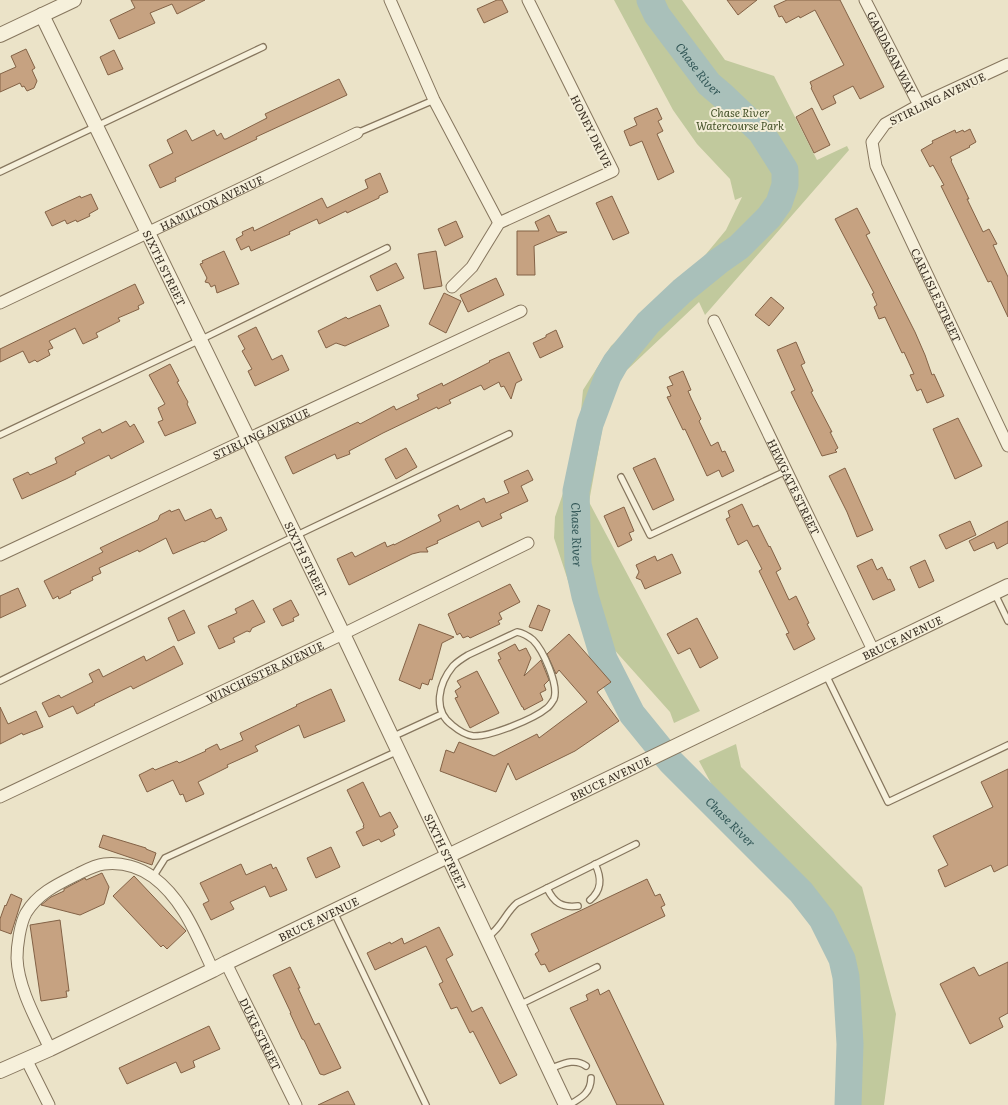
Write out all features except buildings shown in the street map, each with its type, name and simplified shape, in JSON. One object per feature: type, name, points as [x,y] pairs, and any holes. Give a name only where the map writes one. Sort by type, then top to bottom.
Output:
[{"type":"street","points":[[0,35],[74,0]]},
{"type":"street","points":[[390,0],[434,100],[499,223],[472,267],[452,287]]},
{"type":"street","name":"HONEY DRIVE","points":[[499,223],[612,171],[528,0]]},
{"type":"street","name":"GARDASAN WAY","points":[[866,0],[919,105]]},
{"type":"street","name":"SIXTH STREET","points":[[42,15],[343,634],[549,1069],[568,1105]]},
{"type":"street","name":"STIRLING AVENUE","points":[[872,142],[885,124],[919,105],[1008,64]]},
{"type":"street","name":"HAMILTON AVENUE","points":[[0,303],[357,133]]},
{"type":"street","name":"CARLISLE STREET","points":[[872,142],[876,166],[1008,446]]},
{"type":"street","name":"STIRLING AVENUE","points":[[0,555],[521,312]]},
{"type":"street","name":"HEWGATE STREET","points":[[714,321],[874,652]]},
{"type":"street","name":"WINCHESTER AVENUE","points":[[0,797],[343,634],[528,543]]},
{"type":"street","name":"BRUCE AVENUE","points":[[0,1071],[26,1058],[50,1049],[1008,586]]},
{"type":"street","points":[[50,1049],[32,1010],[20,975],[17,958],[19,938],[25,914],[37,899],[51,888],[92,868],[104,864],[120,865],[136,868],[152,877],[169,892],[185,913],[213,970]]},
{"type":"street","name":"DUKE STREET","points":[[226,963],[296,1105]]},
{"type":"street","points":[[26,1058],[49,1105]]},
{"type":"lane","points":[[0,172],[96,125],[263,47]]},
{"type":"lane","points":[[357,133],[434,100]]},
{"type":"lane","points":[[0,435],[200,340],[387,248]]},
{"type":"lane","points":[[0,681],[295,536],[509,434]]},
{"type":"lane","points":[[621,477],[650,535],[786,471]]},
{"type":"lane","points":[[994,592],[1008,621]]},
{"type":"lane","points":[[517,632],[534,641],[540,651],[555,687],[555,696],[547,708],[539,714],[506,729],[494,733],[474,736],[465,734],[449,723],[442,714],[439,704],[439,696],[442,685],[454,666],[460,660],[517,632]]},
{"type":"lane","points":[[826,675],[888,802],[1008,744]]},
{"type":"lane","points":[[392,737],[442,714]]},
{"type":"lane","points":[[152,877],[165,858],[398,751]]},
{"type":"lane","points":[[487,937],[496,932],[512,907],[517,903],[636,844]]},
{"type":"lane","points":[[590,900],[598,892],[600,884],[600,875],[595,864]]},
{"type":"lane","points":[[547,888],[553,899],[558,903],[564,906],[578,906]]},
{"type":"lane","points":[[333,912],[426,1105]]},
{"type":"lane","points":[[519,1005],[597,967]]},
{"type":"lane","points":[[549,1069],[572,1062],[586,1066]]},
{"type":"lane","points":[[568,1105],[583,1097],[588,1092],[591,1078]]},
{"type":"green space","name":"Chase River Watercourse Park","points":[[614,0],[682,0],[725,60],[774,76],[817,160],[847,146],[849,150],[705,315],[699,302],[610,386],[589,502],[700,711],[674,723],[670,712],[577,608],[554,538],[555,517],[577,452],[583,390],[611,346],[687,277],[726,230],[742,197],[735,200],[730,179],[697,144],[673,110]]},
{"type":"green space","points":[[736,744],[741,767],[862,887],[896,1014],[884,1105],[842,1105],[843,1071],[841,1061],[845,1007],[843,978],[833,939],[819,904],[812,892],[791,868],[743,833],[719,798],[699,761]]},
{"type":"waterway","name":"Chase River","points":[[650,0],[657,15],[709,84],[761,132],[785,170],[785,185],[779,203],[769,217],[739,247],[682,291],[648,323],[616,362],[608,376],[590,424],[576,491],[578,564],[585,596],[604,659],[632,714],[671,762],[801,892],[822,919],[842,959],[846,977],[850,1044],[848,1105]]}]
